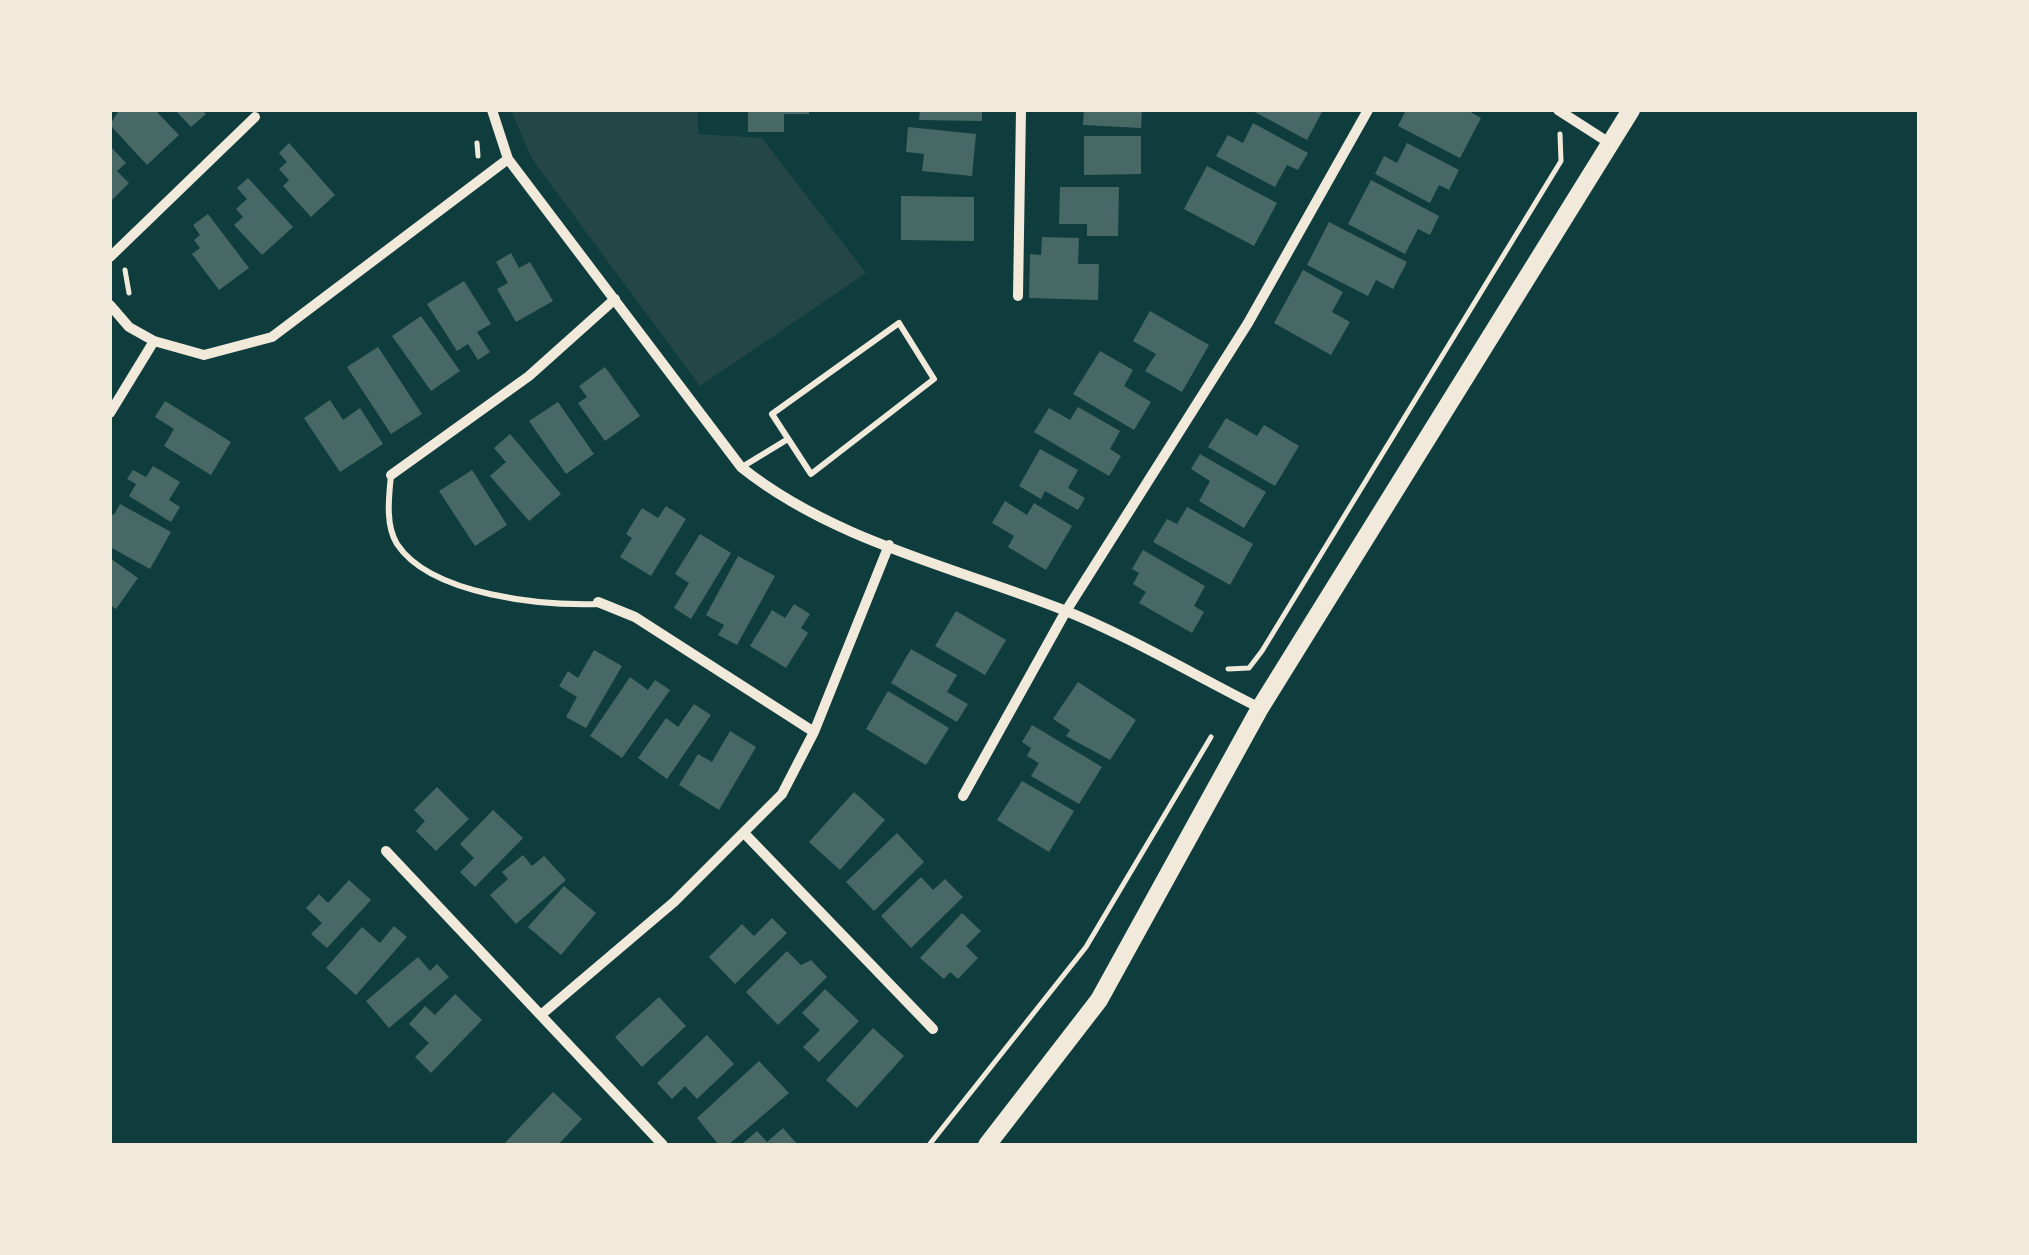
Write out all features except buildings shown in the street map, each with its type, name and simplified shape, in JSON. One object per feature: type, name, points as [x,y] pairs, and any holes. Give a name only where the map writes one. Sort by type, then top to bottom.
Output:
[{"type":"street","points":[[492,110],[508,159],[741,467],[776,495],[889,545],[1066,611],[1260,708]]},
{"type":"street","points":[[1018,296],[1021,110]]},
{"type":"street","points":[[962,796],[1066,611],[1248,323],[1368,110]]},
{"type":"street","points":[[1558,110],[1611,144]]},
{"type":"street","points":[[987,1145],[1099,1000],[1260,708],[1631,110]]},
{"type":"street","points":[[110,256],[254,116]]},
{"type":"street","points":[[110,305],[129,327],[154,341],[204,355],[272,337],[508,159]]},
{"type":"street","points":[[392,476],[529,376],[615,299]]},
{"type":"street","points":[[110,413],[154,341]]},
{"type":"street","points":[[542,1014],[674,902],[782,794],[814,732],[889,545]]},
{"type":"street","points":[[600,603],[635,617],[814,732]]},
{"type":"street","points":[[744,834],[933,1029]]},
{"type":"street","points":[[386,850],[663,1145]]},
{"type":"lane","points":[[899,324],[934,379],[811,474],[788,439],[772,414],[899,324]]},
{"type":"lane","points":[[741,467],[788,439]]},
{"type":"lane","points":[[392,476],[388,506],[396,542],[415,563],[448,580],[505,596],[554,605],[600,603]]},
{"type":"path","points":[[1217,669],[1249,668],[1262,651],[1517,235],[1561,161],[1564,146],[1550,120]]},
{"type":"path","points":[[472,168],[478,158],[477,143]]},
{"type":"path","points":[[125,267],[127,290],[136,305]]},
{"type":"path","points":[[928,1145],[1086,947],[1211,737]]},
{"type":"shaded area","points":[[511,110],[698,110],[698,134],[762,138],[866,273],[700,386],[532,159]]}]
